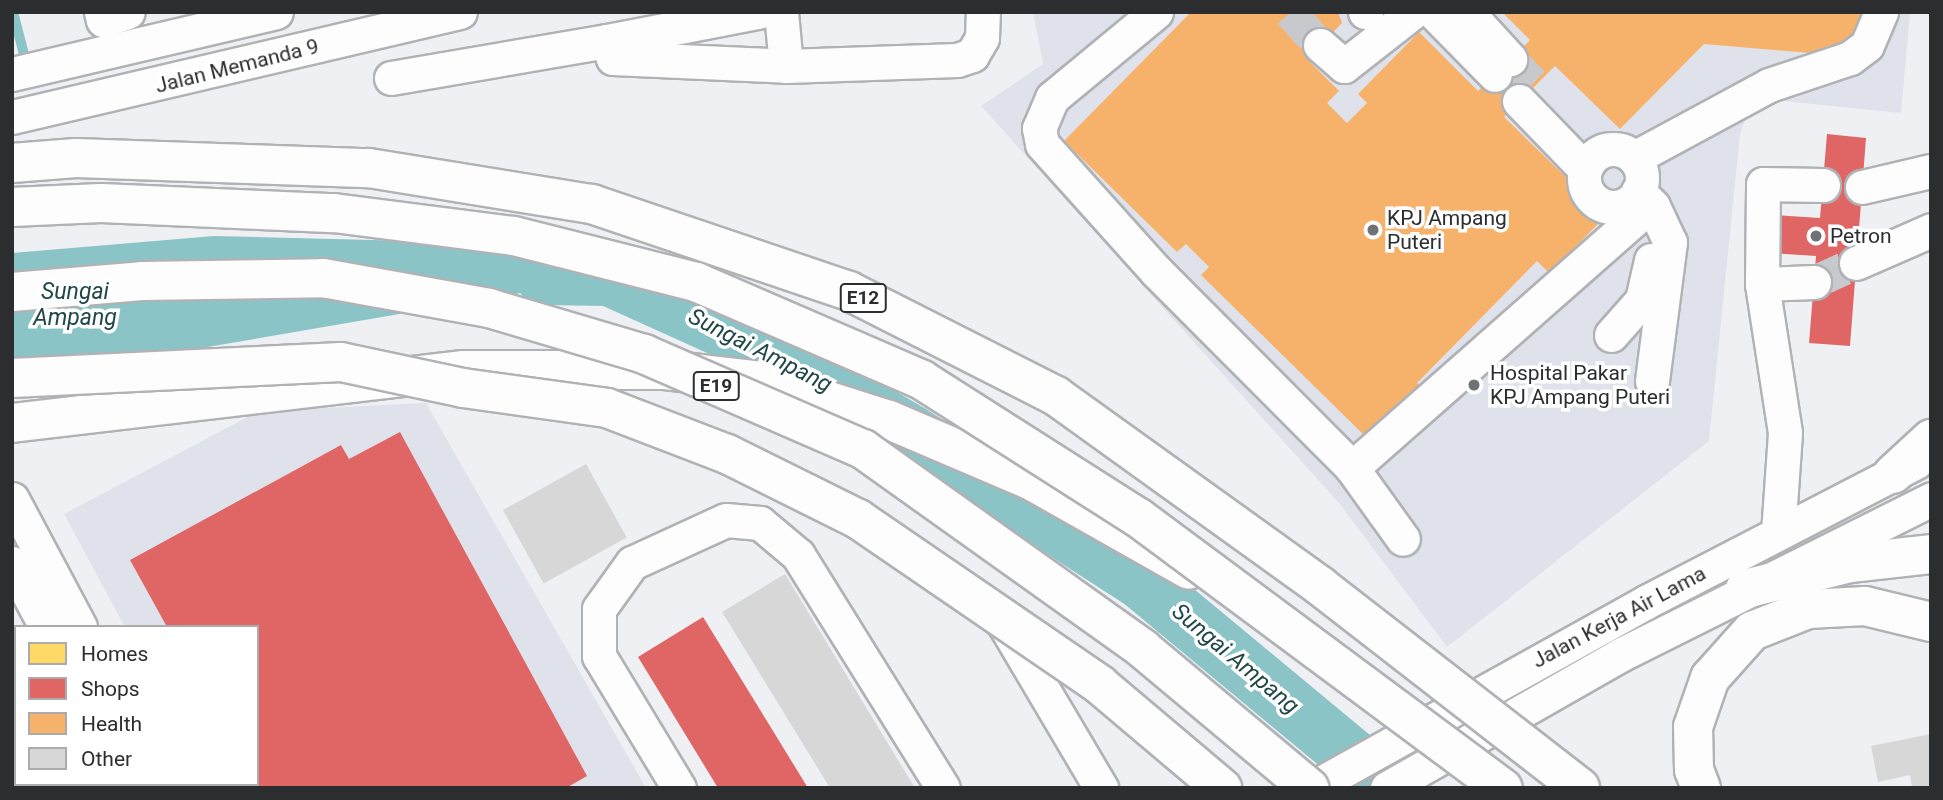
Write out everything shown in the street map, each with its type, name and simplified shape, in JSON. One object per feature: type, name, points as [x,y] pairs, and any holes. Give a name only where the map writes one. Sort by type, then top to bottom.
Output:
[{"type":"main road","name":"E12","points":[[12,163],[76,158],[369,168],[592,205],[849,291],[1056,396],[1320,586],[1580,788]]},
{"type":"main road","name":"E12","points":[[12,207],[101,203],[334,214],[514,236],[696,282],[922,380],[1139,518],[1503,788]]},
{"type":"main road","name":"E19","points":[[12,292],[142,281],[323,278],[489,308],[644,354],[863,449],[1143,649],[1311,788]]},
{"type":"main road","points":[[12,378],[341,362],[463,388],[607,408],[727,454],[858,519],[1100,685],[1222,788]]},
{"type":"main road","points":[[12,423],[464,370],[665,370],[770,382],[889,420],[1031,481],[1258,607]]},
{"type":"main road","points":[[1893,474],[1931,439]]},
{"type":"main road","points":[[1745,589],[1850,563],[1931,554]]},
{"type":"main road","points":[[1701,788],[1694,770],[1693,727],[1710,678],[1752,631],[1808,609],[1865,607],[1931,622]]},
{"type":"street","points":[[101,12],[103,20],[128,12]]},
{"type":"street","name":"Jalan Memanda 9","points":[[12,74],[229,18],[276,12]]},
{"type":"street","name":"Jalan Memanda 9","points":[[12,117],[460,12]]},
{"type":"street","points":[[391,78],[758,12]]},
{"type":"street","points":[[781,12],[786,66]]},
{"type":"street","points":[[607,41],[613,58],[786,66],[957,60],[972,55],[982,38],[983,12]]},
{"type":"street","points":[[1156,12],[1052,97],[1040,128],[1042,144],[1156,271],[1352,468],[1403,538]]},
{"type":"street","points":[[1320,45],[1343,66],[1413,12]]},
{"type":"street","points":[[1433,12],[1503,67],[1467,12]]},
{"type":"street","points":[[1634,158],[1769,85],[1850,58],[1867,45],[1881,12]]},
{"type":"street","points":[[1527,93],[1590,162]]},
{"type":"street","points":[[1352,468],[1632,205],[1642,174],[1634,158],[1615,149],[1590,162]]},
{"type":"street","points":[[1590,162],[1586,188],[1597,202],[1653,206],[1670,242],[1652,381]]},
{"type":"street","points":[[1862,187],[1931,171]]},
{"type":"street","points":[[1778,533],[1785,433],[1762,284],[1763,184],[1823,185]]},
{"type":"street","points":[[1611,335],[1642,300],[1649,274],[1647,234],[1632,205]]},
{"type":"street","points":[[1856,263],[1931,230]]},
{"type":"street","points":[[1762,284],[1814,282]]},
{"type":"street","name":"Jalan Kerja Air Lama","points":[[1311,788],[1778,533],[1931,454]]},
{"type":"street","points":[[12,499],[79,625]]},
{"type":"street","name":"Jalan Kerja Air Lama","points":[[1387,788],[1745,589],[1931,499]]},
{"type":"street","points":[[869,504],[990,601],[1101,788]]},
{"type":"street","points":[[679,788],[599,656],[599,609],[632,563],[726,520],[760,523],[798,555],[943,788]]},
{"type":"street","points":[[12,563],[45,625]]},
{"type":"shaded area","name":"Hospital Pakar KPJ Ampang Puteri","points":[[1033,12],[1910,12],[1901,113],[1753,98],[1740,134],[1709,441],[1447,647],[1339,503],[981,106],[1043,64]]},
{"type":"shaded area","points":[[426,403],[646,788],[212,788],[259,786],[259,625],[124,625],[64,514],[259,411]]},
{"type":"water","name":"Sungai Ampang","points":[[214,236],[452,242],[609,278],[161,355],[12,371],[12,253]]},
{"type":"building: Homes","points":[[14,764],[14,786],[79,788],[12,788]]},
{"type":"building: Shops","name":"Petron","points":[[1827,134],[1866,138],[1850,346],[1809,343],[1816,256],[1772,253],[1775,215],[1820,218]]},
{"type":"building: Shops","points":[[400,432],[587,776],[566,788],[237,788],[259,786],[259,625],[166,625],[130,560],[341,445],[349,459]]},
{"type":"building: Shops","points":[[703,617],[808,788],[718,788],[638,657]]},
{"type":"building: Health","name":"KPJ Ampang Puteri","points":[[1191,12],[1338,12],[1342,23],[1307,59],[1339,91],[1327,103],[1347,123],[1367,103],[1358,94],[1419,32],[1478,91],[1530,40],[1502,12],[1872,12],[1872,22],[1835,55],[1704,44],[1620,129],[1555,66],[1504,117],[1606,216],[1549,273],[1537,261],[1417,383],[1424,389],[1371,442],[1201,275],[1209,267],[1186,244],[1177,252],[1064,141]]},
{"type":"building: Other","points":[[586,464],[627,537],[544,584],[503,510]]},
{"type":"building: Other","points":[[785,574],[915,788],[830,788],[722,612]]},
{"type":"building: Other","points":[[1931,734],[1931,788],[1912,788],[1910,775],[1878,782],[1871,746]]},
{"type":"waterway","points":[[13,12],[27,66]]},
{"type":"waterway","name":"Sungai Ampang","points":[[543,277],[609,278],[771,351],[913,434],[1143,583],[1390,788]]},
{"type":"tunnel","points":[[1290,12],[1320,45]]},
{"type":"tunnel","points":[[1510,59],[1535,85]]},
{"type":"tunnel","points":[[1814,282],[1856,263]]},
{"type":"place","name":"KPJ Ampang Puteri","points":[[1373,230]]},
{"type":"place","name":"Petron","points":[[1816,236]]},
{"type":"place","name":"Hospital Pakar KPJ Ampang Puteri","points":[[1474,385]]}]
